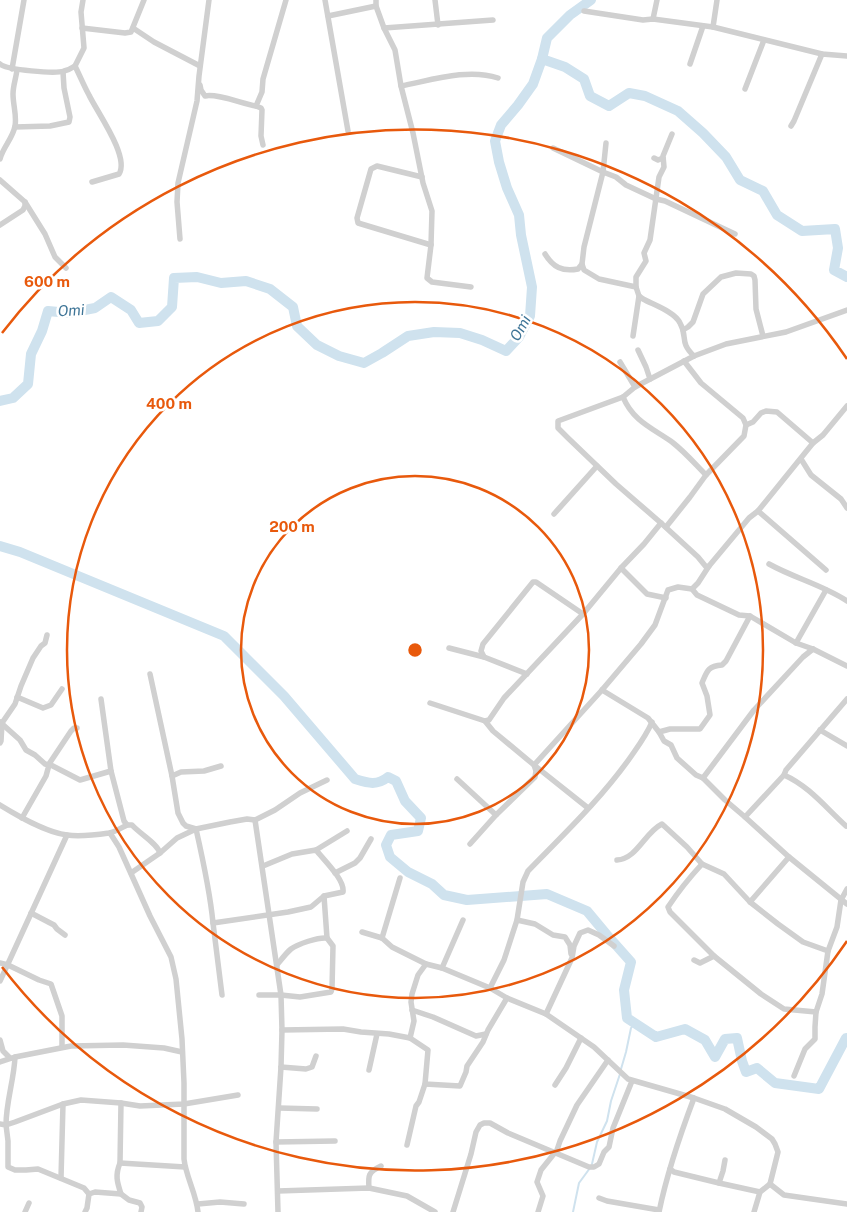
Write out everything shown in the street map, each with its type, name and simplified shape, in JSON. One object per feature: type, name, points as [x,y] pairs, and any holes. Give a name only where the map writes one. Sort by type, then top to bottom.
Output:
[{"type":"street","points":[[0,159],[1,153],[15,127],[14,70],[24,0]]},
{"type":"street","points":[[0,64],[3,67],[14,70],[63,72],[76,66],[84,48],[81,12],[83,0]]},
{"type":"street","points":[[82,28],[130,32],[144,0]]},
{"type":"street","points":[[180,238],[177,202],[178,183],[197,101],[208,0]]},
{"type":"street","points":[[256,106],[262,92],[263,79],[286,0]]},
{"type":"street","points":[[325,0],[348,131]]},
{"type":"street","points":[[435,0],[438,25]]},
{"type":"street","points":[[653,19],[657,0]]},
{"type":"street","points":[[713,27],[717,0]]},
{"type":"street","points":[[328,16],[376,3],[384,28],[395,50],[401,86],[422,178],[432,211],[431,245],[427,278],[432,282],[471,287]]},
{"type":"street","points":[[584,11],[643,20],[653,19],[713,27],[822,54],[847,56]]},
{"type":"street","points":[[384,28],[493,20]]},
{"type":"street","points":[[690,64],[703,26]]},
{"type":"street","points":[[133,28],[154,42],[200,66]]},
{"type":"street","points":[[745,89],[764,40]]},
{"type":"street","points":[[791,126],[822,54]]},
{"type":"street","points":[[76,66],[87,93],[112,134],[121,163],[119,174],[92,182]]},
{"type":"street","points":[[15,127],[50,126],[69,122],[70,117],[63,72]]},
{"type":"street","points":[[401,86],[468,73],[487,74],[498,78]]},
{"type":"street","points":[[199,76],[201,90],[205,96],[210,94],[261,108],[260,136],[263,145]]},
{"type":"street","points":[[633,336],[639,296],[636,287],[636,276],[646,261],[644,253],[650,240],[659,177],[664,167],[663,156],[672,134]]},
{"type":"street","points":[[606,143],[603,172],[584,247],[582,264],[584,270],[599,279],[636,287]]},
{"type":"street","points":[[553,148],[616,177],[626,185],[735,234]]},
{"type":"street","points":[[654,158],[658,160],[663,158]]},
{"type":"street","points":[[422,178],[377,166],[372,169],[357,218],[358,223],[431,245]]},
{"type":"street","points":[[0,180],[25,202],[46,234],[55,258],[66,268]]},
{"type":"street","points":[[0,225],[23,210],[25,202]]},
{"type":"street","points":[[545,254],[551,263],[558,268],[575,270],[582,264]]},
{"type":"street","points":[[683,330],[693,322],[703,294],[721,277],[736,273],[751,274],[755,280],[756,309],[763,336]]},
{"type":"street","points":[[639,296],[674,316],[683,330],[684,344],[694,356]]},
{"type":"street","points":[[709,566],[707,568],[698,557],[616,484],[558,428],[558,420],[623,396],[635,387],[694,356],[726,344],[786,332],[847,310]]},
{"type":"street","points":[[638,350],[650,379]]},
{"type":"street","points":[[485,721],[489,720],[504,698],[584,614],[621,568],[690,497],[706,475],[744,436],[746,425],[743,418],[701,383],[684,361]]},
{"type":"street","points":[[620,362],[635,387]]},
{"type":"street","points":[[623,396],[637,418],[656,433],[671,441],[706,475]]},
{"type":"street","points":[[692,589],[749,518],[758,511],[813,443],[823,435],[847,406]]},
{"type":"street","points":[[746,425],[766,411],[777,412],[813,443]]},
{"type":"street","points":[[801,458],[811,475],[845,499],[847,508]]},
{"type":"street","points":[[554,514],[598,466]]},
{"type":"street","points":[[758,511],[826,570]]},
{"type":"street","points":[[769,564],[838,595],[847,601]]},
{"type":"street","points":[[621,568],[647,594],[666,598]]},
{"type":"street","points":[[484,656],[481,651],[484,644],[533,582],[536,582],[584,614]]},
{"type":"street","points":[[534,765],[641,644],[655,625],[668,590],[678,587],[692,589],[698,595],[739,615],[750,616],[796,642],[847,666]]},
{"type":"street","points":[[796,642],[826,590]]},
{"type":"street","points":[[659,732],[670,729],[700,729],[710,715],[707,696],[702,683],[707,670],[722,665],[726,661],[750,616]]},
{"type":"street","points":[[0,743],[1,722],[15,704],[28,668],[41,646],[45,643],[47,635]]},
{"type":"street","points":[[449,648],[484,656],[527,674]]},
{"type":"street","points":[[702,778],[754,710],[803,657],[813,649]]},
{"type":"street","points":[[150,674],[178,813],[186,826],[196,829]]},
{"type":"street","points":[[17,697],[43,708],[51,705],[62,689]]},
{"type":"street","points":[[602,690],[648,718],[664,741],[671,745],[677,758],[702,778],[789,857],[847,904]]},
{"type":"street","points":[[101,699],[111,772],[124,821],[127,825]]},
{"type":"street","points":[[746,817],[784,776],[786,770],[847,699]]},
{"type":"street","points":[[430,702],[485,721],[493,731],[588,808]]},
{"type":"street","points":[[1,722],[20,740],[26,750],[49,765],[46,776],[22,818]]},
{"type":"street","points":[[490,988],[504,960],[517,920],[523,882],[528,871],[583,815],[617,776],[648,732],[652,722]]},
{"type":"street","points":[[77,728],[74,728],[71,732],[50,764],[80,780],[111,772]]},
{"type":"street","points":[[820,730],[847,746]]},
{"type":"street","points":[[470,844],[496,815],[535,777],[534,765]]},
{"type":"street","points":[[172,776],[181,772],[204,771],[221,766]]},
{"type":"street","points":[[784,776],[795,780],[808,789],[846,826]]},
{"type":"street","points":[[458,779],[496,815]]},
{"type":"street","points":[[131,873],[160,853],[176,838],[196,829],[247,819],[255,820],[326,780]]},
{"type":"street","points":[[0,804],[22,818],[67,835],[85,836],[110,832],[127,825],[132,825],[158,846],[160,853]]},
{"type":"street","points":[[255,820],[281,994],[281,1067],[276,1142],[278,1212]]},
{"type":"street","points":[[617,860],[622,860],[633,853],[655,828],[662,824],[702,864],[724,874],[750,902],[803,942],[828,952]]},
{"type":"street","points":[[196,829],[209,890],[222,995]]},
{"type":"street","points":[[262,866],[292,854],[316,850],[347,831]]},
{"type":"street","points":[[110,832],[170,957],[176,979],[182,1052],[185,1167],[198,1204],[198,1212]]},
{"type":"street","points":[[0,981],[67,835]]},
{"type":"street","points":[[336,873],[355,863],[371,839]]},
{"type":"street","points":[[213,923],[311,907],[324,896],[343,892],[344,887],[336,873],[316,850]]},
{"type":"street","points":[[750,902],[789,857]]},
{"type":"street","points":[[702,864],[692,874],[668,907],[670,912],[714,956],[761,994],[784,1009],[816,1012]]},
{"type":"street","points":[[382,938],[400,878]]},
{"type":"street","points":[[794,1076],[805,1049],[815,1039],[816,1012],[822,994],[828,952],[837,927],[841,900],[847,889]]},
{"type":"street","points":[[259,995],[281,994],[300,998],[330,992],[332,989],[333,946],[327,938],[324,896]]},
{"type":"street","points":[[31,913],[54,925],[65,935]]},
{"type":"street","points":[[442,968],[463,920]]},
{"type":"street","points":[[517,920],[535,924],[553,935],[565,937],[570,945],[572,958]]},
{"type":"street","points":[[546,1014],[572,958],[574,946],[580,933],[588,930],[599,935],[614,946]]},
{"type":"street","points":[[362,932],[382,938],[392,947],[426,964],[442,968],[546,1014],[594,1047],[628,1080],[694,1098],[725,1109],[772,1139],[778,1152],[770,1184],[760,1192],[754,1212]]},
{"type":"street","points":[[277,965],[291,949],[304,943],[327,938]]},
{"type":"street","points":[[694,960],[700,963],[714,956]]},
{"type":"street","points":[[0,963],[8,964],[51,984],[62,1016],[62,1048]]},
{"type":"street","points":[[410,1038],[414,1021],[411,1002],[412,994],[418,975],[426,964]]},
{"type":"street","points":[[425,1084],[460,1086],[467,1066],[483,1042],[507,998]]},
{"type":"street","points":[[412,1010],[476,1036],[486,1034]]},
{"type":"street","points":[[282,1030],[343,1029],[389,1034],[410,1038],[428,1050],[425,1084],[416,1106],[407,1145]]},
{"type":"street","points":[[369,1070],[377,1034]]},
{"type":"street","points":[[556,1085],[581,1038]]},
{"type":"street","points":[[0,1040],[3,1051],[12,1057]]},
{"type":"street","points":[[0,1062],[12,1057],[71,1046],[123,1045],[164,1048],[182,1052]]},
{"type":"street","points":[[281,1067],[312,1068],[316,1056]]},
{"type":"street","points":[[12,1057],[14,1076],[3,1124],[8,1141],[8,1167],[15,1170],[38,1169],[84,1188],[89,1194],[86,1212]]},
{"type":"street","points":[[538,1212],[543,1196],[537,1182],[541,1170],[556,1153],[577,1105],[608,1060]]},
{"type":"street","points":[[453,1212],[476,1132],[480,1125],[490,1123],[508,1133],[591,1167],[599,1164],[604,1152],[609,1147],[613,1128],[632,1081]]},
{"type":"street","points":[[3,1124],[15,1122],[63,1104],[81,1100],[140,1106],[184,1104],[238,1095]]},
{"type":"street","points":[[599,1198],[659,1211],[670,1168],[694,1098]]},
{"type":"street","points":[[121,1103],[120,1163],[117,1181],[121,1194]]},
{"type":"street","points":[[61,1178],[63,1104]]},
{"type":"street","points":[[279,1108],[316,1109]]},
{"type":"street","points":[[276,1142],[336,1140]]},
{"type":"street","points":[[719,1183],[725,1160]]},
{"type":"street","points":[[120,1163],[185,1167]]},
{"type":"street","points":[[369,1188],[370,1173],[381,1166]]},
{"type":"street","points":[[670,1168],[674,1172],[760,1192]]},
{"type":"street","points":[[770,1184],[784,1195],[847,1204]]},
{"type":"street","points":[[278,1191],[369,1188],[407,1196],[433,1212]]},
{"type":"street","points":[[89,1194],[95,1192],[121,1194],[129,1200],[140,1203],[142,1207],[141,1212]]},
{"type":"street","points":[[198,1204],[220,1202],[244,1204]]},
{"type":"street","points":[[26,1212],[29,1203]]},
{"type":"waterway","name":"Omi","points":[[0,401],[13,398],[28,384],[31,354],[42,331],[48,311],[69,313],[95,308],[111,297],[131,310],[139,323],[158,321],[172,307],[174,278],[197,277],[221,283],[246,281],[270,289],[293,307],[297,326],[317,345],[339,356],[364,363],[408,336],[434,332],[460,333],[506,351],[519,337],[530,316],[532,287],[521,235],[519,215],[507,188],[495,141],[501,125],[533,84],[547,38],[570,15],[591,0]]},
{"type":"waterway","name":"Omi","points":[[542,59],[565,67],[584,79],[590,96],[609,106],[629,93],[645,96],[678,111],[726,157],[740,180],[763,191],[777,215],[802,231],[835,229],[838,248],[834,270],[847,277]]},
{"type":"waterway","points":[[0,546],[20,552],[224,636],[284,696],[355,779],[376,783],[388,777],[396,781],[405,801],[421,818],[418,831],[391,835],[386,845],[390,857],[408,872],[432,884],[444,895],[467,900],[547,894],[587,911],[631,962],[624,990],[627,1018],[656,1037],[685,1029],[705,1040],[715,1057],[725,1039],[737,1038],[746,1072],[757,1068],[775,1083],[819,1089],[847,1038]]},
{"type":"waterway","points":[[621,1069],[631,1028],[635,1023]]},
{"type":"waterway","points":[[592,1164],[597,1142],[607,1121],[620,1074]]},
{"type":"waterway","points":[[573,1212],[579,1183],[590,1168]]}]
